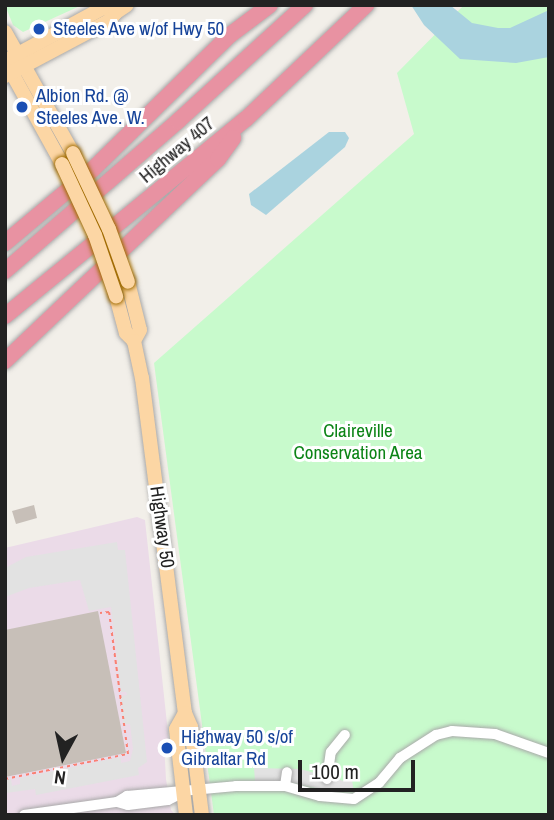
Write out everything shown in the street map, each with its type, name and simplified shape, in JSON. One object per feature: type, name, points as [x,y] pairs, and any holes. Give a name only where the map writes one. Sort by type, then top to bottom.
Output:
[{"type":"highway","points":[[5,243],[92,170],[230,35],[270,5]]},
{"type":"highway","name":"Highway 407","points":[[5,271],[178,121],[305,5]]},
{"type":"highway","name":"Highway 407","points":[[5,316],[246,119],[366,5]]},
{"type":"highway","points":[[5,361],[218,159],[246,119]]},
{"type":"main road","points":[[5,32],[12,65],[109,21],[121,9]]},
{"type":"main road","name":"Highway 50","points":[[12,65],[73,152],[103,216],[128,282],[140,330],[134,341]]},
{"type":"main road","name":"Highway 50","points":[[12,65],[90,223],[126,333],[134,341],[142,378],[185,713],[191,727],[202,815]]},
{"type":"main road","name":"Highway 50","points":[[185,713],[176,729],[186,815]]},
{"type":"street","points":[[24,815],[117,802],[128,805],[168,800],[184,792],[236,786],[285,786],[320,796],[354,799],[379,783],[400,758],[436,735],[452,731],[495,734],[549,752]]},
{"type":"street","points":[[327,779],[331,752],[345,735]]},
{"type":"street","points":[[285,786],[288,772]]},
{"type":"path","points":[[5,779],[128,754],[109,612],[100,613]]},
{"type":"shaded area","points":[[137,517],[145,520],[169,742],[164,743],[166,779],[171,810],[176,815],[5,815],[5,548]]},
{"type":"shaded area","points":[[117,542],[118,550],[125,550],[147,762],[138,768],[139,775],[36,795],[35,789],[6,793],[5,802],[5,780],[11,779],[12,786],[20,784],[20,778],[121,757],[121,763],[130,761],[133,749],[130,724],[123,724],[121,696],[127,695],[126,692],[121,692],[111,607],[89,611],[80,580],[29,588],[5,597],[5,568],[26,557]]},
{"type":"shaded area","points":[[254,768],[300,769],[344,781],[352,780],[354,792],[334,792],[286,781],[255,781]]},
{"type":"green space","points":[[5,5],[82,5],[23,32],[13,25]]},
{"type":"green space","name":"Claireville Conservation Area","points":[[464,5],[549,5],[549,815],[214,815],[154,363],[414,134],[397,73]]},
{"type":"water","points":[[411,5],[450,5],[472,23],[498,28],[510,28],[549,10],[549,57],[516,63],[460,59],[424,25]]},
{"type":"water","points":[[329,132],[345,132],[349,138],[345,147],[266,215],[251,205],[249,194]]},
{"type":"building","points":[[34,505],[37,518],[16,524],[12,511]]},
{"type":"building","points":[[98,611],[126,753],[5,777],[5,630]]},
{"type":"place","name":"Steeles Ave w/of Hwy 50","points":[[39,29]]},
{"type":"place","name":"Albion Rd. @ Steeles Ave. W.","points":[[22,107]]},
{"type":"place","name":"Highway 50 s/of Gibraltar Rd","points":[[167,748]]}]
